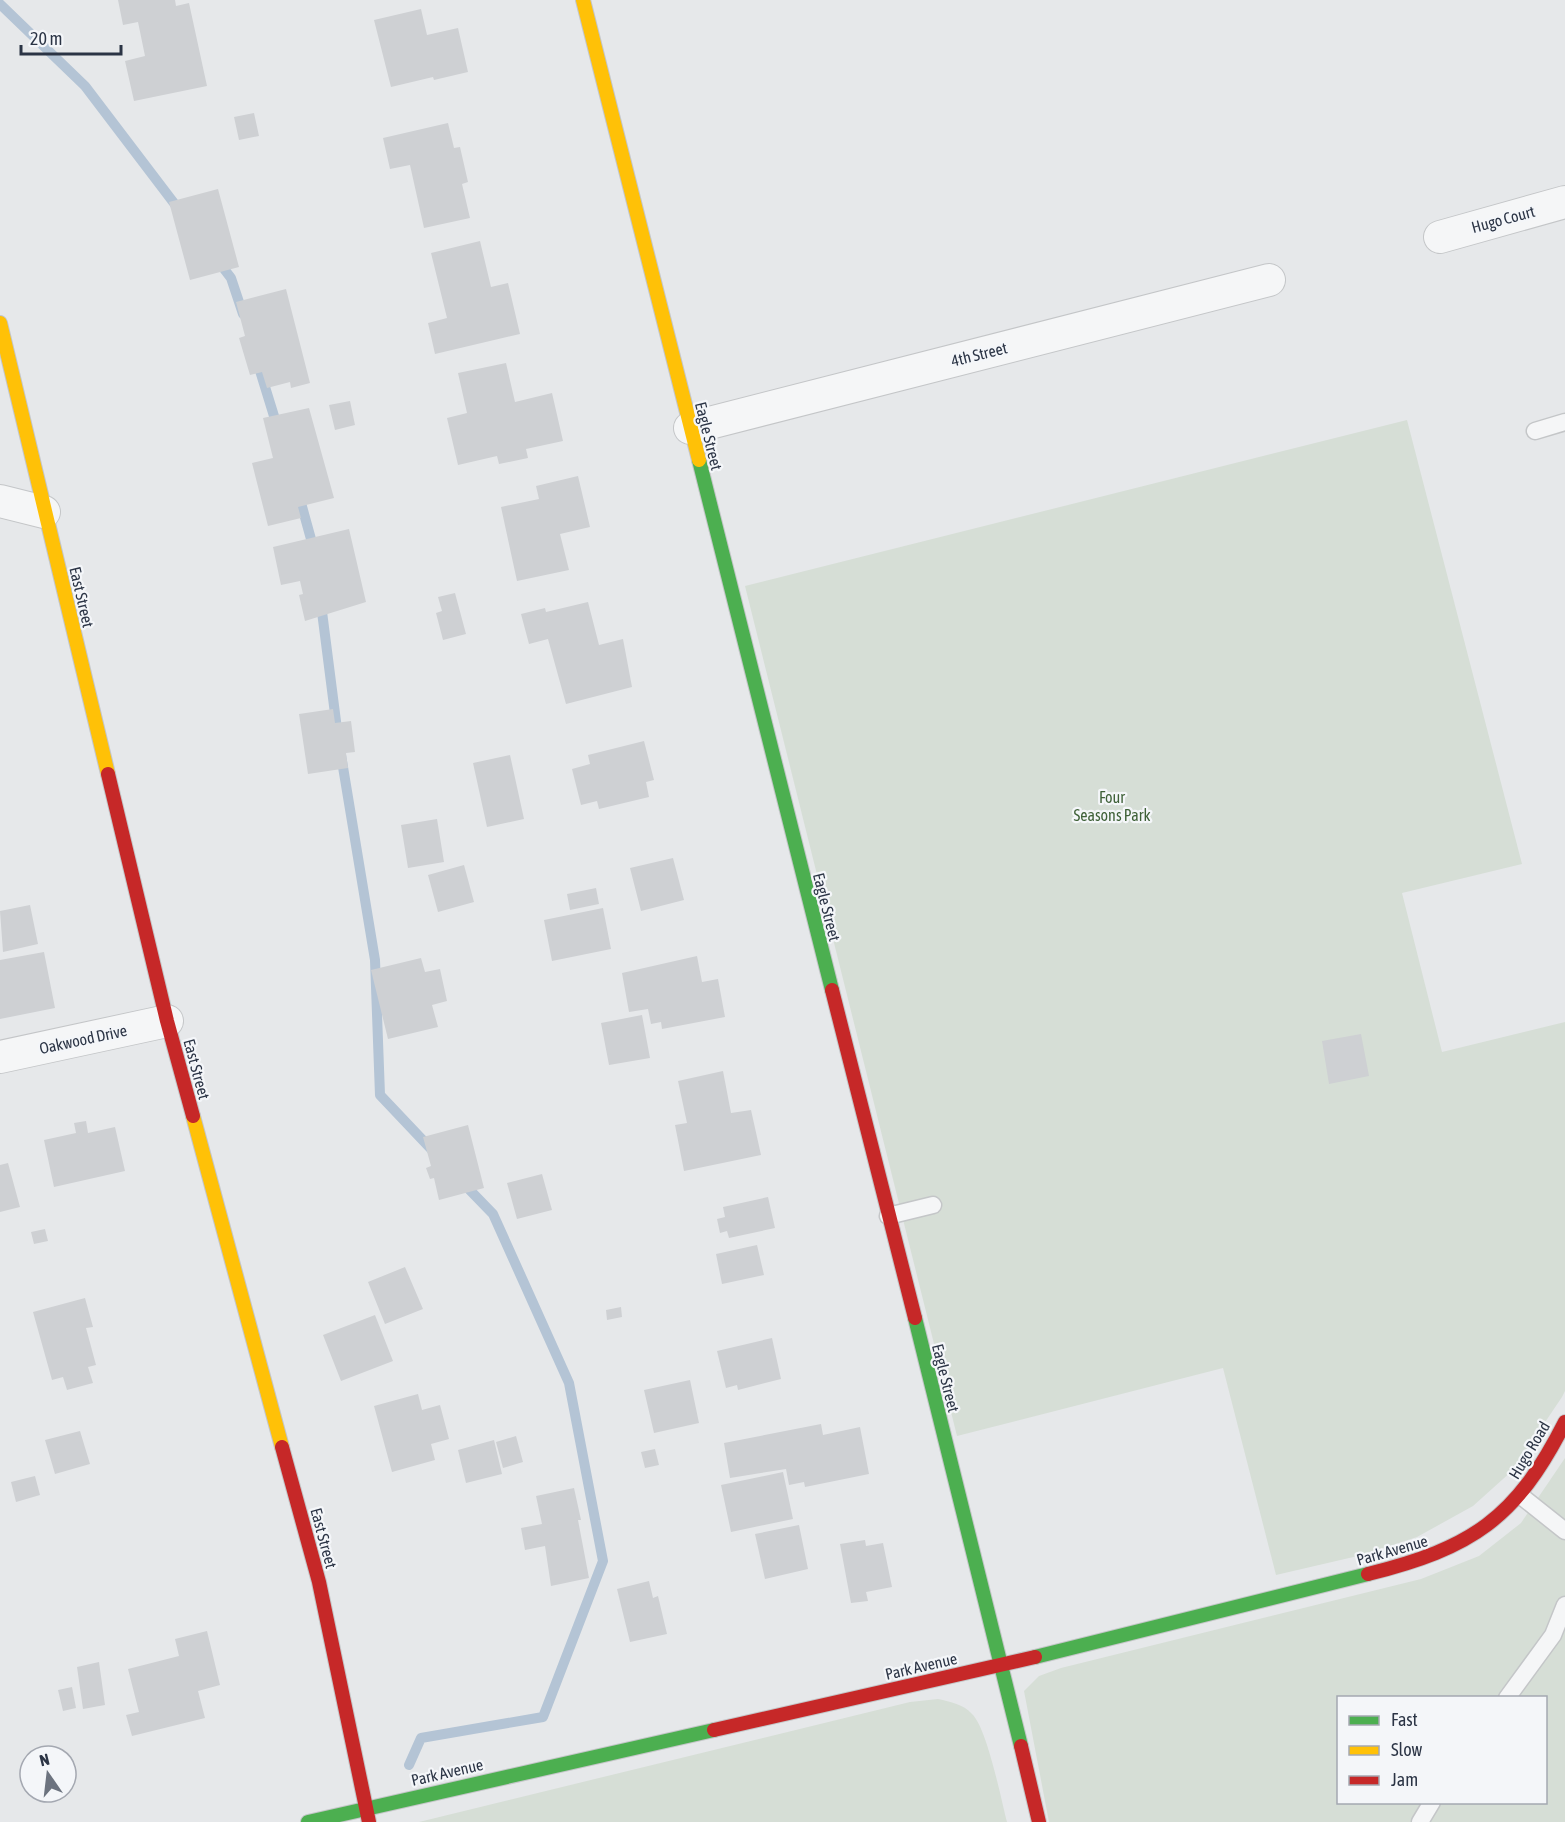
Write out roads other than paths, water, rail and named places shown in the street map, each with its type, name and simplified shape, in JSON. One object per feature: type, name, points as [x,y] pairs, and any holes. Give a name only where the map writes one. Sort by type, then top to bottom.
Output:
[{"type":"street","name":"Eagle Street","points":[[583,0],[1002,1665],[1039,1822]]},
{"type":"street","name":"Hugo Court","points":[[1440,237],[1565,202]]},
{"type":"street","name":"4th Street","points":[[690,428],[1269,280]]},
{"type":"street","name":"East Street","points":[[0,323],[167,1021],[319,1582],[369,1822]]},
{"type":"street","points":[[0,501],[45,512]]},
{"type":"street","name":"Oakwood Drive","points":[[0,1057],[167,1021]]},
{"type":"street","name":"Hugo Road","points":[[1521,1496],[1552,1450],[1565,1422]]},
{"type":"street","name":"Park Avenue","points":[[308,1822],[1002,1665],[1417,1562],[1454,1547],[1497,1521],[1521,1496]]},
{"type":"lane","points":[[1535,431],[1565,422]]},
{"type":"lane","points":[[888,1216],[933,1205]]},
{"type":"lane","points":[[1521,1496],[1565,1531]]},
{"type":"lane","points":[[1508,1696],[1553,1635],[1565,1605]]},
{"type":"lane","points":[[1420,1822],[1431,1804]]},
{"type":"waterway","points":[[0,4],[85,86],[180,211]]},
{"type":"waterway","points":[[218,261],[231,278],[243,314]]},
{"type":"waterway","points":[[257,361],[278,429]]},
{"type":"waterway","points":[[298,492],[314,550]]},
{"type":"waterway","points":[[321,604],[338,737]]},
{"type":"waterway","points":[[341,755],[375,960],[380,1095],[433,1151]]},
{"type":"waterway","points":[[409,1765],[421,1738],[543,1717],[603,1561],[569,1383],[493,1214],[462,1182]]},
{"type":"park label","name":"Four Seasons Park","points":[[1112,806]]}]
